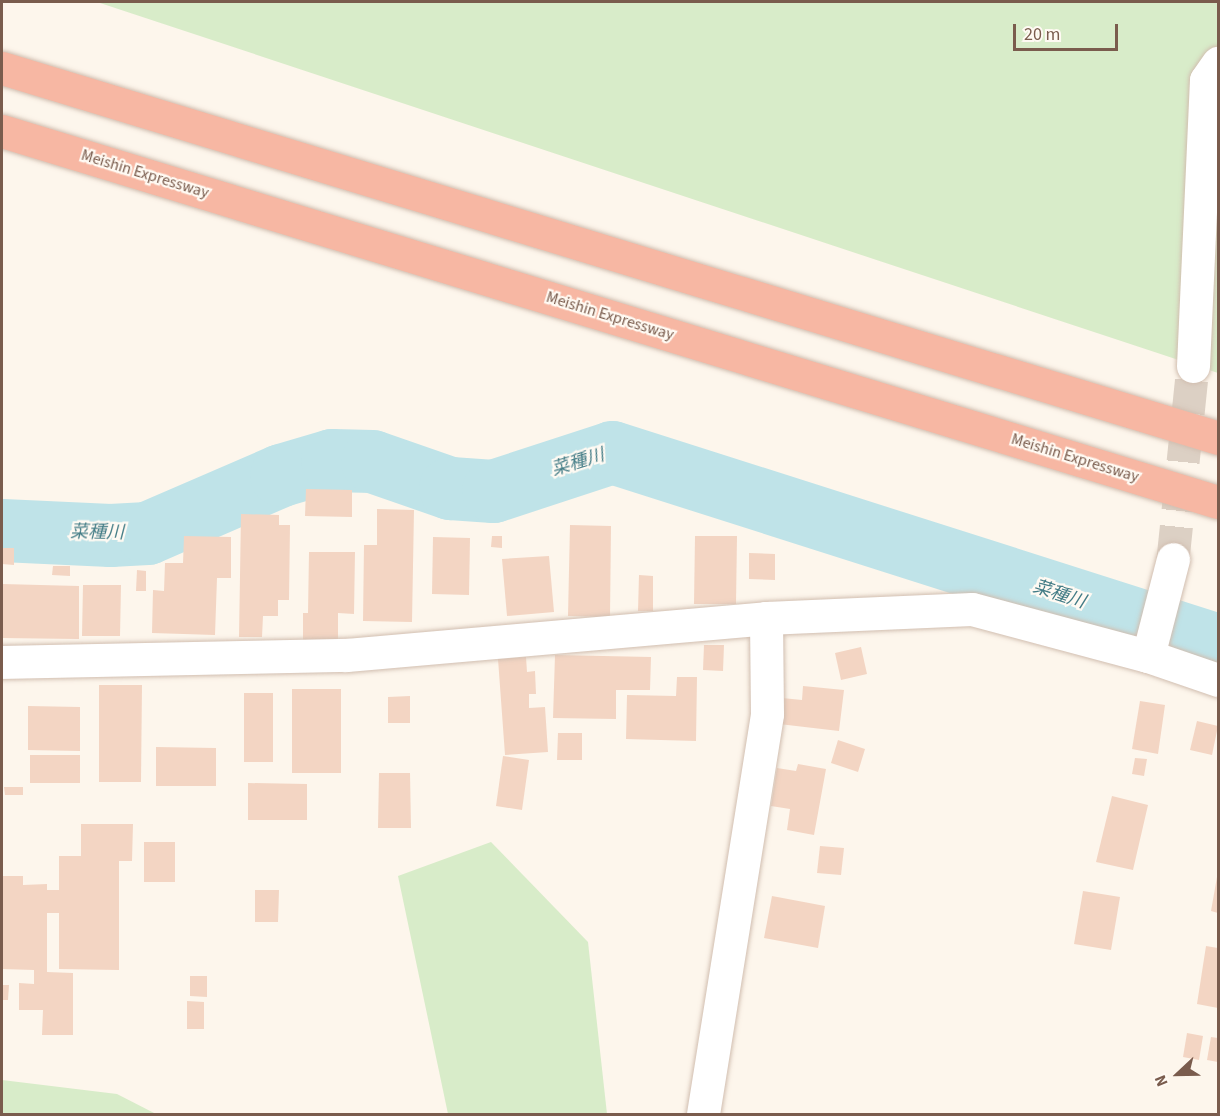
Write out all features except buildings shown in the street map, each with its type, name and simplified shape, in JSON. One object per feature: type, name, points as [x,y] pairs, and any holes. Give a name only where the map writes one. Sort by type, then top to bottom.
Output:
[{"type":"highway","points":[[2,68],[1218,438]]},
{"type":"highway","name":"Meishin Expressway","points":[[2,131],[1218,502]]},
{"type":"street","points":[[1193,366],[1206,80],[1218,63]]},
{"type":"street","points":[[1148,656],[1173,559]]},
{"type":"street","points":[[2,662],[346,655],[766,618],[972,609],[1148,656],[1218,680]]},
{"type":"street","points":[[703,1114],[767,714],[766,618]]},
{"type":"green space","points":[[97,2],[1218,2],[1218,373]]},
{"type":"green space","points":[[491,842],[588,942],[607,1114],[448,1114],[398,876]]},
{"type":"green space","points":[[2,1080],[117,1094],[156,1114],[2,1114]]},
{"type":"waterway","name":"菜種川","points":[[2,530],[110,535],[147,533],[281,475],[332,460],[372,461],[450,488],[493,491],[612,452],[1218,645]]},
{"type":"tunnel","points":[[1173,559],[1193,366]]}]
